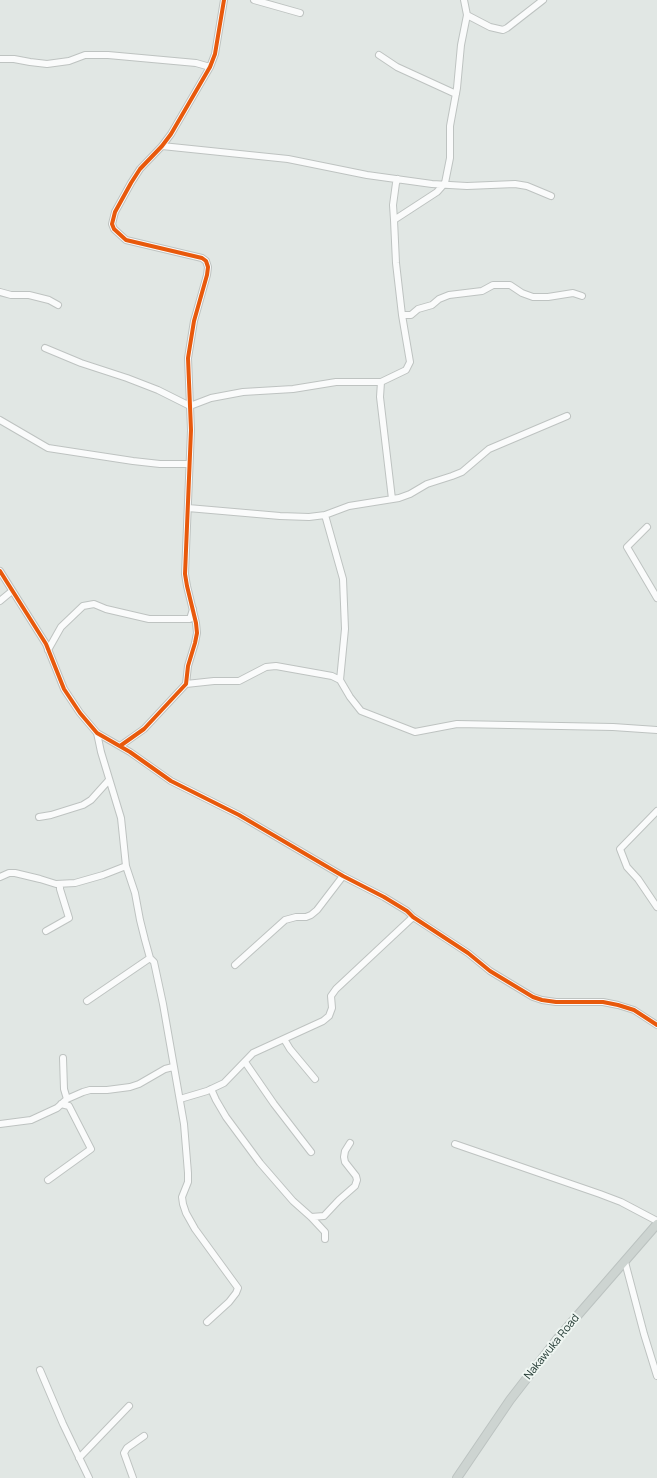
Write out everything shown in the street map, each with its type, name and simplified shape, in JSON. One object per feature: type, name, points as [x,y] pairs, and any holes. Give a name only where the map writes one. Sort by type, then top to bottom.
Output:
[{"type":"main road","name":"Nakawuka Road","points":[[457,1478],[514,1394],[558,1338],[657,1223]]},
{"type":"street","points":[[120,746],[144,729],[186,684],[188,666],[197,633],[185,574],[190,406],[188,358],[194,322],[207,275],[206,261],[202,258],[126,240],[114,229],[112,224],[122,198],[137,174],[171,134],[210,67],[215,54],[224,0]]},
{"type":"street","points":[[254,0],[300,13]]},
{"type":"street","points":[[394,220],[437,192],[445,184],[450,158],[450,126],[456,94],[461,45],[467,15],[464,0]]},
{"type":"street","points":[[467,15],[490,27],[503,30],[543,0]]},
{"type":"street","points":[[0,59],[14,59],[47,64],[69,61],[85,55],[108,55],[196,63],[210,67]]},
{"type":"street","points":[[379,55],[397,67],[456,94]]},
{"type":"street","points":[[162,146],[288,159],[332,169],[432,184],[467,186],[515,184],[526,186],[551,196]]},
{"type":"street","points":[[45,348],[81,363],[158,390],[190,406],[211,398],[243,392],[293,389],[336,382],[381,382],[406,370],[410,362],[402,315],[396,263],[393,205],[398,179]]},
{"type":"street","points":[[402,315],[411,315],[418,309],[432,305],[449,295],[482,291],[493,285],[510,285],[522,293],[533,297],[548,297],[573,293],[582,296]]},
{"type":"street","points":[[0,292],[11,295],[29,294],[49,300],[58,305]]},
{"type":"street","points":[[381,382],[380,402],[392,499]]},
{"type":"street","points":[[188,508],[309,517],[325,515],[349,506],[392,499],[410,494],[427,484],[462,472],[489,448],[567,416]]},
{"type":"street","points":[[0,420],[48,448],[133,461],[160,464],[189,464]]},
{"type":"street","points":[[325,515],[343,579],[345,629],[340,680]]},
{"type":"street","points":[[647,527],[627,547],[657,598]]},
{"type":"street","points":[[0,571],[48,650],[64,689],[80,713],[97,734],[120,746],[171,781],[239,815],[343,876],[384,897],[407,911],[413,918],[468,953],[490,971],[533,997],[556,1002],[603,1002],[618,1005],[634,1010],[657,1024]]},
{"type":"street","points":[[0,601],[12,591]]},
{"type":"street","points":[[48,650],[61,627],[83,606],[94,604],[106,609],[149,620],[190,619],[193,609]]},
{"type":"street","points":[[186,684],[214,681],[239,681],[271,666],[332,676],[340,680],[350,697],[361,711],[415,732],[457,724],[657,730]]},
{"type":"street","points":[[97,734],[121,818],[126,866],[136,893],[140,920],[150,958],[154,962],[163,1004],[184,1124],[188,1182],[182,1197],[183,1204],[195,1229],[238,1288],[229,1302],[207,1322]]},
{"type":"street","points":[[101,752],[111,742]]},
{"type":"street","points":[[39,816],[83,805],[91,800],[109,780]]},
{"type":"street","points":[[657,811],[620,849],[627,867],[638,879],[657,907]]},
{"type":"street","points":[[0,878],[9,873],[15,873],[56,884],[76,883],[126,866]]},
{"type":"street","points":[[235,964],[275,927],[285,920],[311,915],[317,910],[343,876]]},
{"type":"street","points":[[46,931],[69,918],[60,890],[60,884]]},
{"type":"street","points":[[180,1099],[224,1083],[253,1053],[323,1021],[329,1016],[332,1008],[331,996],[336,989],[413,918]]},
{"type":"street","points":[[87,1001],[150,958]]},
{"type":"street","points":[[284,1039],[290,1049],[315,1079]]},
{"type":"street","points":[[63,1058],[64,1089],[67,1099]]},
{"type":"street","points":[[244,1062],[311,1152]]},
{"type":"street","points":[[0,1124],[31,1120],[57,1108],[67,1099],[83,1092],[90,1090],[107,1090],[130,1087],[144,1082],[165,1069],[174,1067]]},
{"type":"street","points":[[211,1089],[226,1117],[260,1163],[293,1201],[325,1232],[325,1239]]},
{"type":"street","points":[[48,1180],[92,1149],[69,1106],[61,1104]]},
{"type":"street","points":[[311,1217],[324,1216],[355,1186],[357,1180],[356,1176],[344,1157],[345,1151],[350,1143]]},
{"type":"street","points":[[455,1144],[600,1194],[620,1202],[657,1223]]},
{"type":"street","points":[[625,1262],[657,1376]]},
{"type":"street","points":[[40,1370],[89,1478]]},
{"type":"street","points":[[79,1458],[129,1406]]},
{"type":"street","points":[[133,1478],[124,1453],[128,1448],[144,1436]]},
{"type":"cycle path","points":[[120,746],[144,729],[186,684],[188,666],[197,633],[185,574],[191,430],[188,358],[194,321],[208,267],[206,261],[202,258],[126,240],[114,229],[112,224],[115,212],[131,183],[140,169],[162,146],[171,134],[210,67],[215,54],[224,0]]},
{"type":"cycle path","points":[[0,571],[46,644],[64,689],[80,713],[97,733],[130,752],[171,781],[239,815],[343,876],[384,897],[468,953],[490,971],[533,997],[556,1002],[603,1002],[618,1005],[634,1010],[657,1025]]}]
